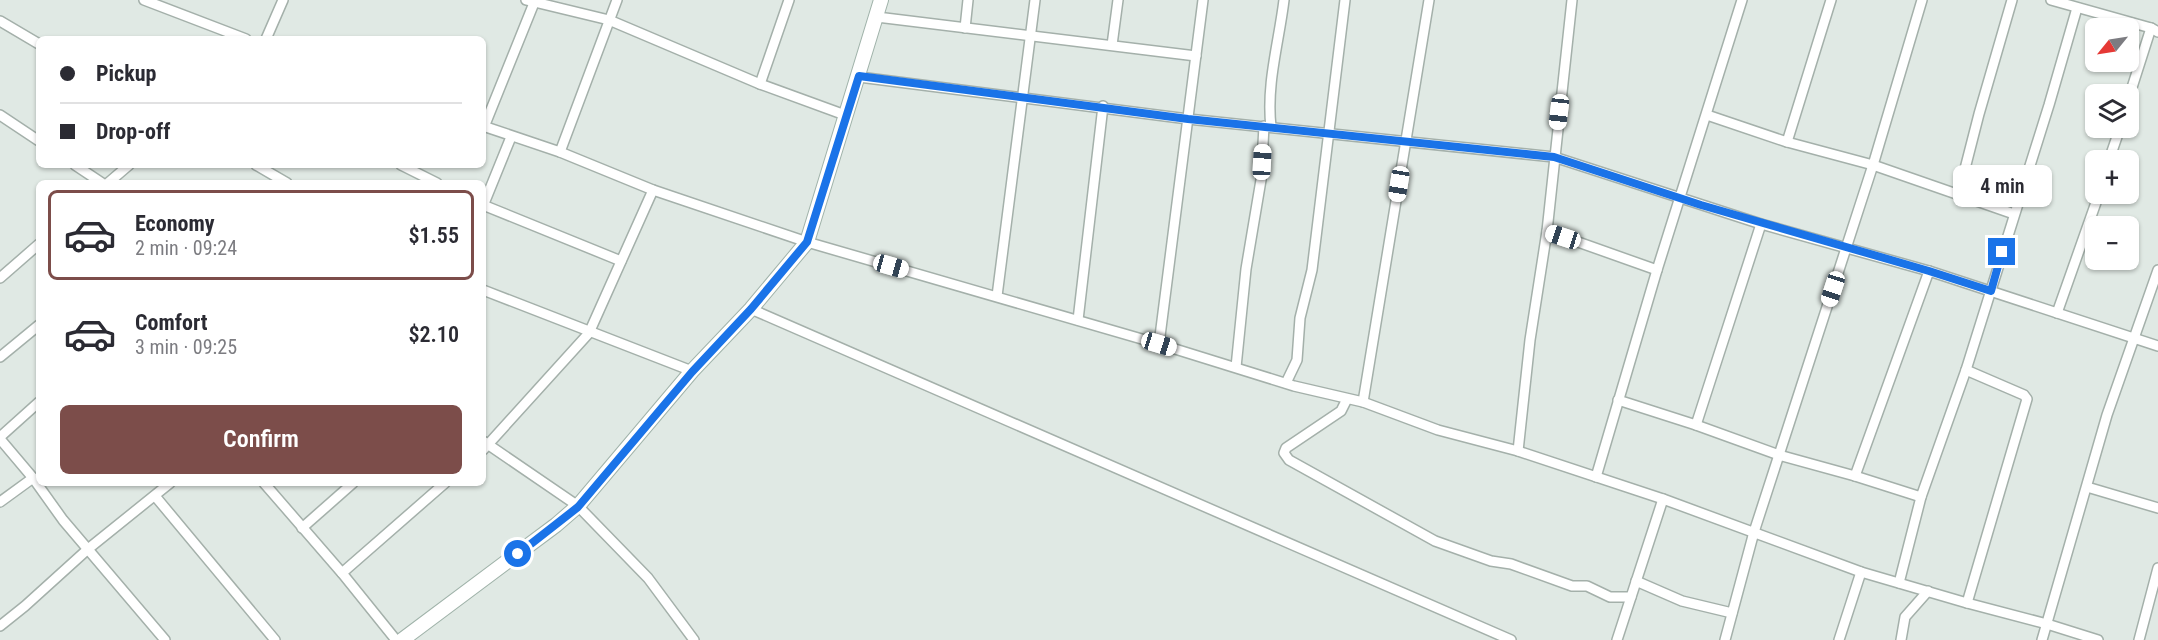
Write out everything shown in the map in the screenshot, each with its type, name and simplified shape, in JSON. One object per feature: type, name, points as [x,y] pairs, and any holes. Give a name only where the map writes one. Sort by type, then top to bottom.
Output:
[{"type":"street","points":[[144,0],[238,36]]},
{"type":"street","points":[[267,36],[283,0]]},
{"type":"street","points":[[560,153],[617,0]]},
{"type":"street","points":[[760,84],[789,0]]},
{"type":"street","points":[[402,640],[578,507],[692,372],[751,309],[807,242],[881,0]]},
{"type":"street","points":[[965,28],[968,0]]},
{"type":"street","points":[[997,296],[1035,0]]},
{"type":"street","points":[[1112,45],[1118,0]]},
{"type":"street","points":[[1159,344],[1203,0]]},
{"type":"street","points":[[1236,367],[1246,269],[1261,180],[1271,78],[1279,41],[1284,0]]},
{"type":"street","points":[[1286,383],[1297,360],[1300,318],[1312,270],[1345,0]]},
{"type":"street","points":[[1363,402],[1429,0]]},
{"type":"street","points":[[1518,451],[1530,340],[1547,231],[1572,0]]},
{"type":"street","points":[[1596,477],[1657,270],[1742,0]]},
{"type":"street","points":[[1786,141],[1831,0]]},
{"type":"street","points":[[1725,640],[1754,532],[1873,165],[1922,0]]},
{"type":"street","points":[[1959,196],[1979,114],[2012,0]]},
{"type":"street","points":[[2051,0],[2065,2],[2077,8],[2155,30],[2134,84]]},
{"type":"street","points":[[486,118],[530,1],[609,20],[760,84],[845,115]]},
{"type":"street","points":[[1899,583],[1921,496],[1966,370],[2077,8]]},
{"type":"street","points":[[877,17],[1196,56]]},
{"type":"street","points":[[0,21],[36,42]]},
{"type":"street","points":[[859,76],[1103,106],[1188,119],[1554,157],[1761,224],[1929,271],[2158,346]]},
{"type":"street","points":[[1078,320],[1103,106]]},
{"type":"street","points":[[0,114],[36,139]]},
{"type":"street","points":[[1707,115],[1786,141],[1873,165],[2014,214]]},
{"type":"street","points":[[486,127],[560,153],[653,190],[807,242],[997,296],[1286,383],[1363,402],[1438,430],[1518,451],[1663,499],[1861,572],[2098,640]]},
{"type":"street","points":[[486,198],[511,137]]},
{"type":"street","points":[[80,168],[98,180]]},
{"type":"street","points":[[112,180],[126,168]]},
{"type":"street","points":[[263,168],[282,180]]},
{"type":"street","points":[[407,168],[431,180]]},
{"type":"street","points":[[486,445],[589,333],[653,190]]},
{"type":"street","points":[[2057,313],[2095,204]]},
{"type":"street","points":[[486,206],[621,261]]},
{"type":"street","points":[[1696,424],[1761,224]]},
{"type":"street","points":[[1547,231],[1657,270]]},
{"type":"street","points":[[0,278],[36,247]]},
{"type":"street","points":[[2042,640],[2107,415],[2158,270]]},
{"type":"street","points":[[1855,476],[1929,271]]},
{"type":"street","points":[[486,291],[692,372]]},
{"type":"street","points":[[751,309],[1511,640]]},
{"type":"street","points":[[0,357],[36,327]]},
{"type":"street","points":[[1966,370],[2024,395],[2027,399],[1967,603]]},
{"type":"street","points":[[1347,399],[1341,411],[1286,448],[1284,453],[1289,460],[1435,541],[1491,561],[1511,564],[1572,586],[1587,586],[1610,597],[1630,597]]},
{"type":"street","points":[[1618,400],[1696,424],[1779,455],[1921,496]]},
{"type":"street","points":[[36,405],[0,438],[36,481]]},
{"type":"street","points":[[486,447],[578,507],[648,578],[694,640]]},
{"type":"street","points":[[0,502],[36,483]]},
{"type":"street","points":[[40,486],[88,549],[165,640]]},
{"type":"street","points":[[0,626],[88,549],[167,486]]},
{"type":"street","points":[[267,486],[396,640]]},
{"type":"street","points":[[302,528],[350,486]]},
{"type":"street","points":[[342,573],[443,486]]},
{"type":"street","points":[[2087,487],[2158,508]]},
{"type":"street","points":[[155,496],[274,640]]},
{"type":"street","points":[[1617,640],[1663,499]]},
{"type":"street","points":[[2139,640],[2158,568]]},
{"type":"street","points":[[1840,640],[1861,572]]},
{"type":"street","points":[[1636,581],[1682,601],[1732,613]]},
{"type":"street","points":[[1901,640],[1905,617],[1928,591]]},
{"type":"route","points":[[518,554],[578,507],[692,372],[751,309],[807,242],[859,76],[1103,106],[1188,119],[1554,157],[1761,224],[1929,271],[1991,291],[2002,252]]}]
